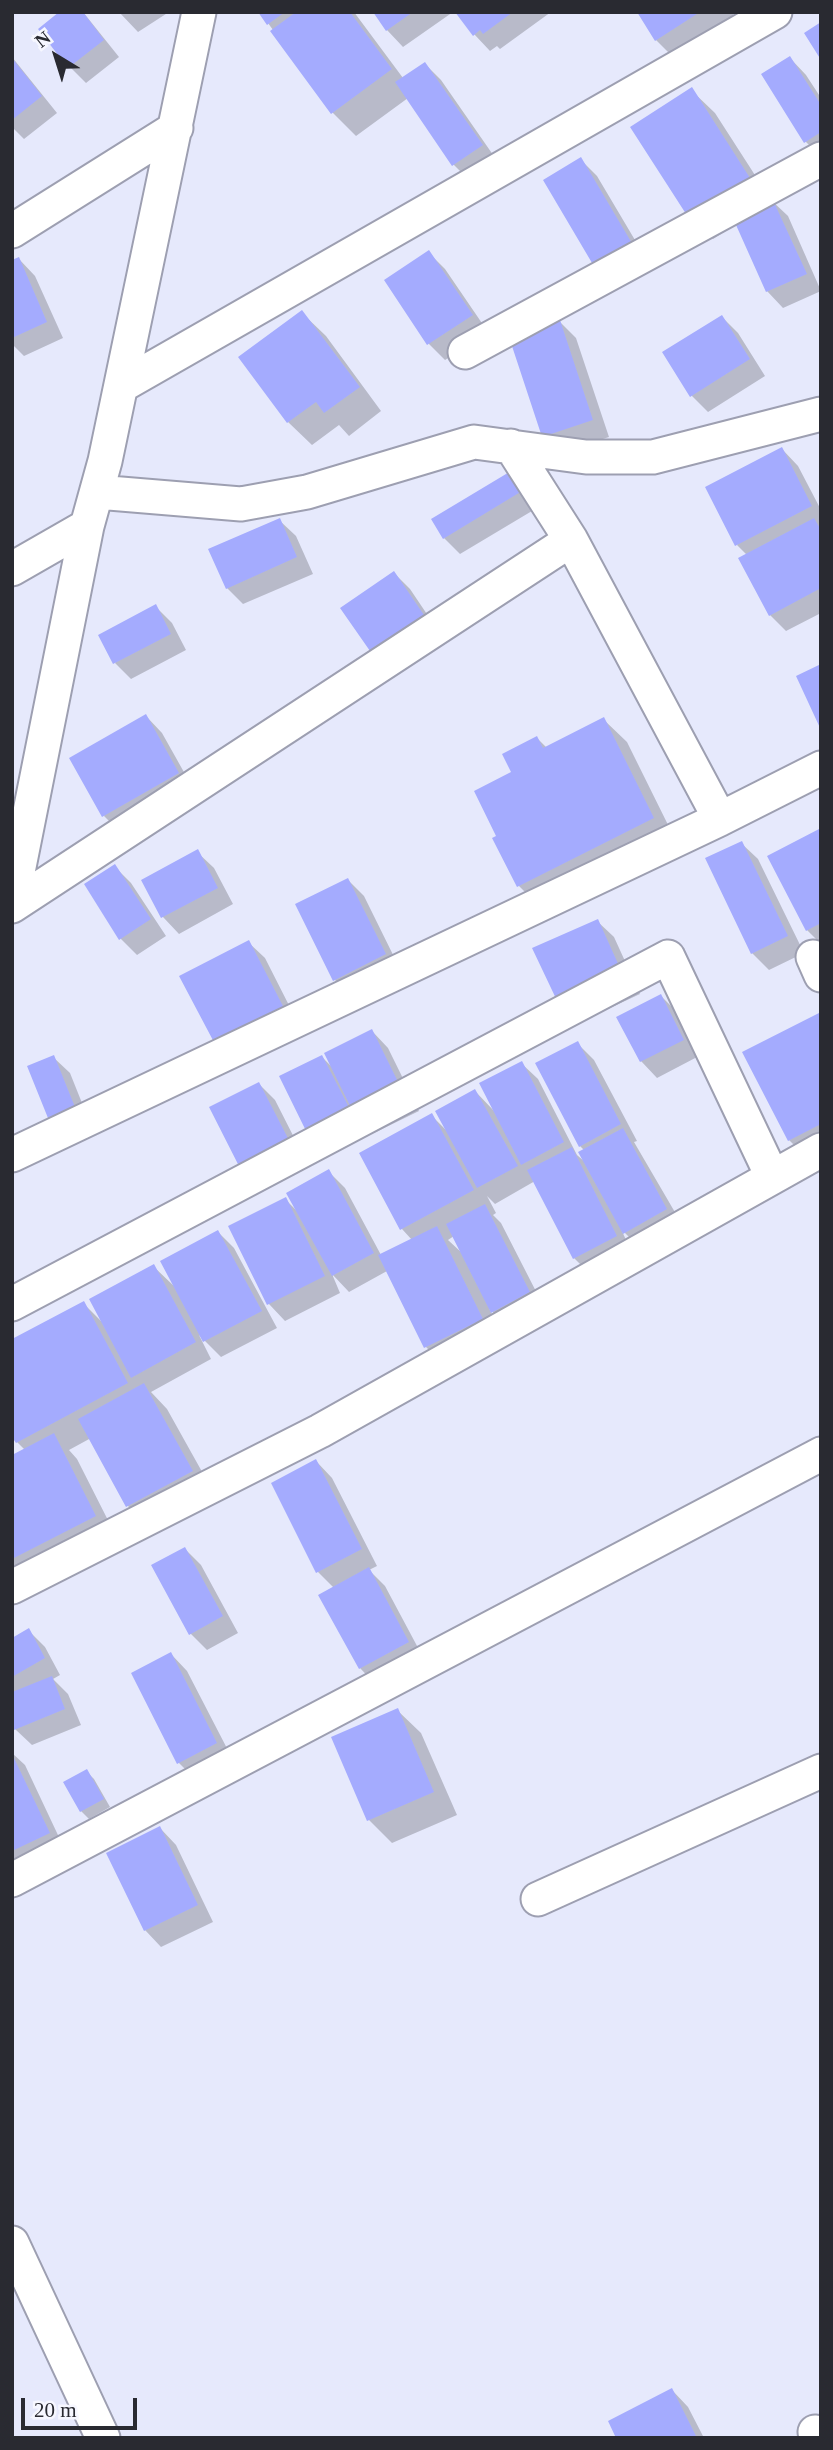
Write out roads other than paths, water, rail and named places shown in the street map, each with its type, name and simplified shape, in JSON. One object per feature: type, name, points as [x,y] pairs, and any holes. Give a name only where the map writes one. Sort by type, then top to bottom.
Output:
[{"type":"street","points":[[12,904],[87,526],[121,386],[199,12]]},
{"type":"street","points":[[121,386],[775,12]]},
{"type":"street","points":[[12,231],[176,128]]},
{"type":"street","points":[[465,352],[821,159]]},
{"type":"street","points":[[101,477],[241,504],[307,492],[474,442],[586,457],[653,457],[821,414]]},
{"type":"street","points":[[511,446],[571,540],[720,819]]},
{"type":"street","points":[[12,569],[87,526]]},
{"type":"street","points":[[12,904],[571,540]]},
{"type":"street","points":[[12,1155],[720,819],[821,768]]},
{"type":"street","points":[[12,1304],[668,957],[772,1177]]},
{"type":"street","points":[[12,1587],[320,1431],[821,1150]]},
{"type":"street","points":[[12,1880],[821,1454]]},
{"type":"street","points":[[538,1899],[821,1772]]},
{"type":"street","points":[[12,2243],[103,2438]]}]
